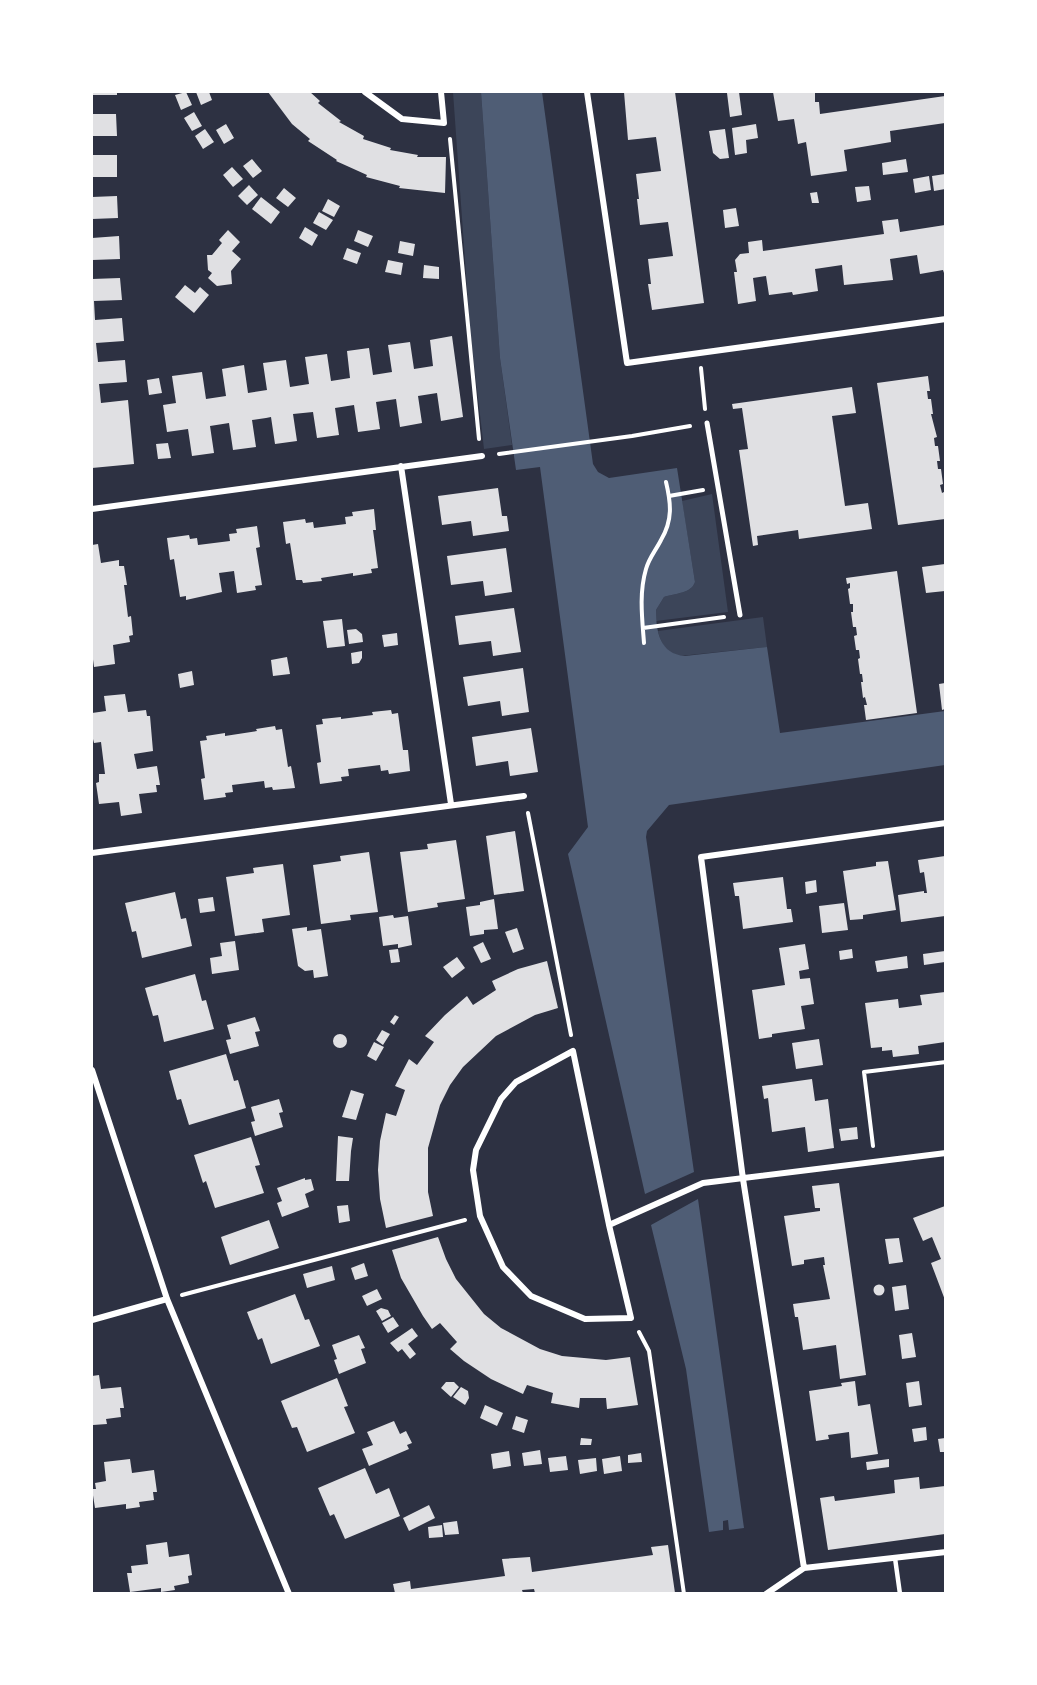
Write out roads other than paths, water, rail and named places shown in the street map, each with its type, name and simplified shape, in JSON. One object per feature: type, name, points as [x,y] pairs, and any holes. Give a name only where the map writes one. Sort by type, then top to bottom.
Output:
[{"type":"street","points":[[365,92],[402,119],[444,123],[441,92]]},
{"type":"street","points":[[587,92],[627,363],[945,319]]},
{"type":"street","points":[[707,423],[740,615]]},
{"type":"street","points":[[92,509],[482,456]]},
{"type":"street","points":[[400,466],[451,804]]},
{"type":"street","points":[[92,853],[524,796]]},
{"type":"street","points":[[804,1569],[743,1179],[701,857],[945,823]]},
{"type":"street","points":[[573,1051],[609,1225],[631,1318],[585,1319],[531,1296],[503,1267],[480,1216],[473,1170],[476,1150],[501,1099],[516,1082],[573,1051]]},
{"type":"street","points":[[92,1070],[166,1299],[289,1593]]},
{"type":"street","points":[[609,1225],[703,1183],[945,1153]]},
{"type":"street","points":[[92,1320],[166,1299]]},
{"type":"street","points":[[766,1593],[804,1569],[945,1552]]},
{"type":"lane","points":[[895,1558],[900,1593]]}]
